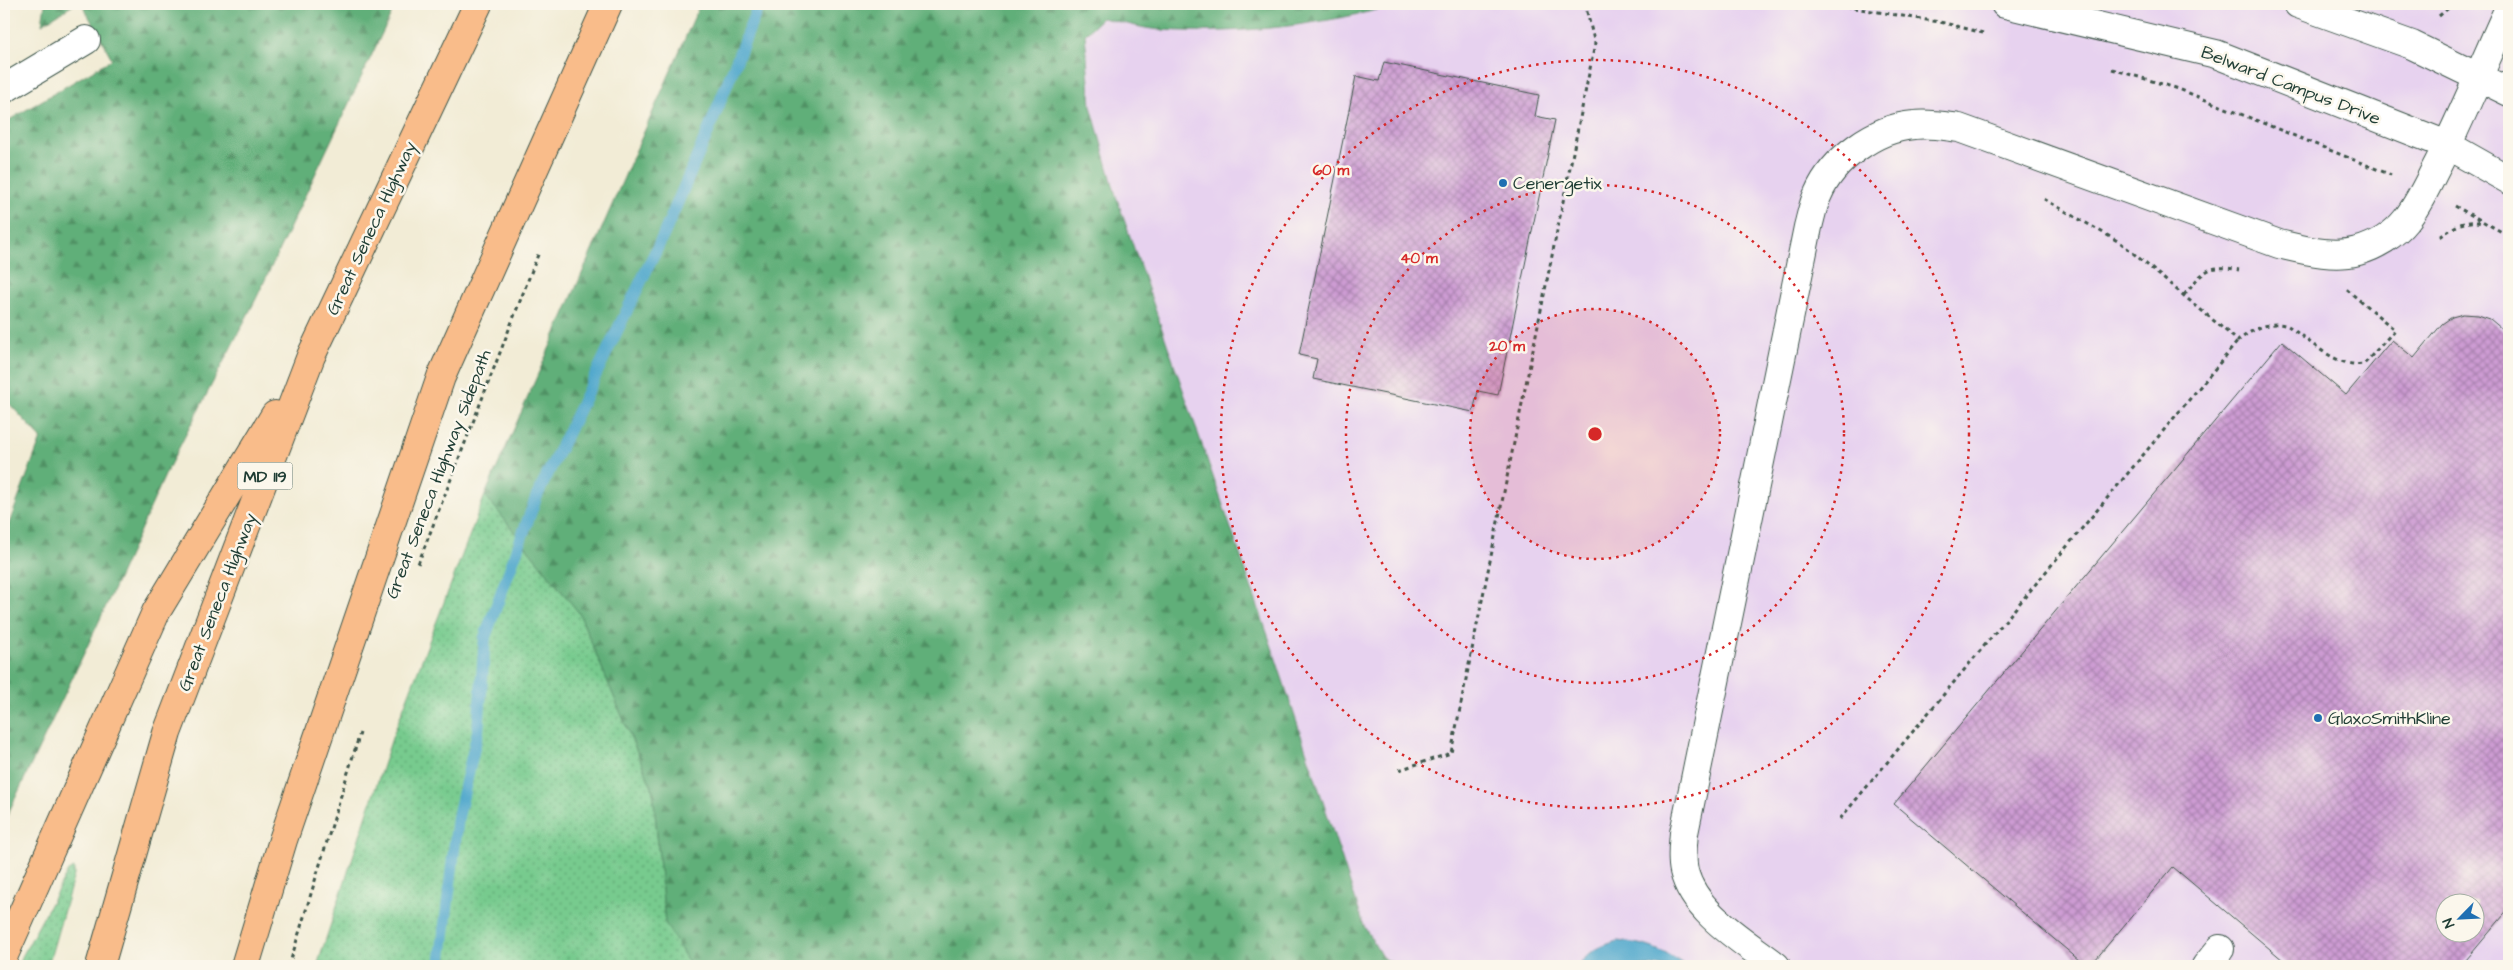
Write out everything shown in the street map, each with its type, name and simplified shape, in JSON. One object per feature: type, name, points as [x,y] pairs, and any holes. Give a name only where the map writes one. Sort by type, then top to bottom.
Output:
[{"type":"main road","name":"Great Seneca Highway","points":[[100,966],[167,734],[311,356],[478,4]]},
{"type":"main road","points":[[246,966],[283,840],[441,377],[608,4]]},
{"type":"main road","points":[[4,955],[156,612],[311,356]]},
{"type":"street","name":"Belward Campus Drive","points":[[2005,4],[2216,54],[2447,145],[2509,180]]},
{"type":"street","points":[[2298,4],[2412,45],[2509,92]]},
{"type":"street","points":[[1776,966],[1711,915],[1694,896],[1684,871],[1684,832],[1808,227],[1818,194],[1839,163],[1855,149],[1892,129],[1913,125],[1959,128],[2279,244],[2307,251],[2338,254],[2358,251],[2394,233],[2406,221],[2425,189],[2447,145],[2509,8]]},
{"type":"street","points":[[4,89],[86,40]]},
{"type":"path","points":[[1399,770],[1451,753],[1595,44],[1585,4]]},
{"type":"path","points":[[1830,4],[1945,23],[1993,36]]},
{"type":"path","points":[[2439,16],[2453,4]]},
{"type":"path","points":[[2105,67],[2188,92],[2425,189],[2509,236]]},
{"type":"path","points":[[2040,198],[2121,243],[2238,341]]},
{"type":"path","name":"Great Seneca Highway Sidepath","points":[[416,570],[541,247]]},
{"type":"path","points":[[1840,819],[2238,341],[2260,328],[2280,323],[2288,326],[2343,363],[2354,366],[2364,364],[2395,330],[2342,286]]},
{"type":"path","points":[[289,966],[363,726]]},
{"type":"shaded area","points":[[940,4],[2509,4],[2509,966],[1235,966]]},
{"type":"green space","points":[[45,4],[75,4],[42,24]]},
{"type":"green space","points":[[82,4],[396,4],[256,299],[167,471],[96,628],[4,822],[4,537],[41,438],[4,398],[4,123],[112,59]]},
{"type":"green space","points":[[700,4],[1400,4],[1342,18],[1252,30],[1192,31],[1154,29],[1102,18],[1085,34],[1091,106],[1116,196],[1272,647],[1364,926],[1382,957],[1398,966],[691,966],[665,923],[653,790],[579,613],[485,495]]},
{"type":"green space","points":[[485,495],[579,613],[653,790],[665,923],[691,966],[317,966],[392,738]]},
{"type":"green space","points":[[74,868],[74,875],[48,966],[17,966],[68,871]]},
{"type":"water","points":[[1617,941],[1654,948],[1686,966],[1579,966],[1586,956],[1595,950]]},
{"type":"building","points":[[1384,62],[1539,95],[1535,116],[1555,120],[1498,395],[1478,391],[1473,412],[1313,379],[1317,359],[1299,355],[1356,76],[1379,81]]},
{"type":"building","points":[[2463,314],[2478,315],[2490,319],[2509,335],[2509,909],[2486,936],[2486,892],[2436,892],[2436,942],[2481,942],[2461,966],[2290,966],[2173,867],[2090,966],[2086,966],[1894,804],[2282,341],[2346,395],[2392,340],[2414,358],[2442,324],[2452,317]]},
{"type":"waterway","points":[[440,966],[458,817],[478,731],[485,637],[536,498],[663,236],[710,127],[759,4]]},
{"type":"place","name":"Cenergetix","points":[[1503,183]]},
{"type":"place","name":"GlaxoSmithKline","points":[[2318,718]]}]
